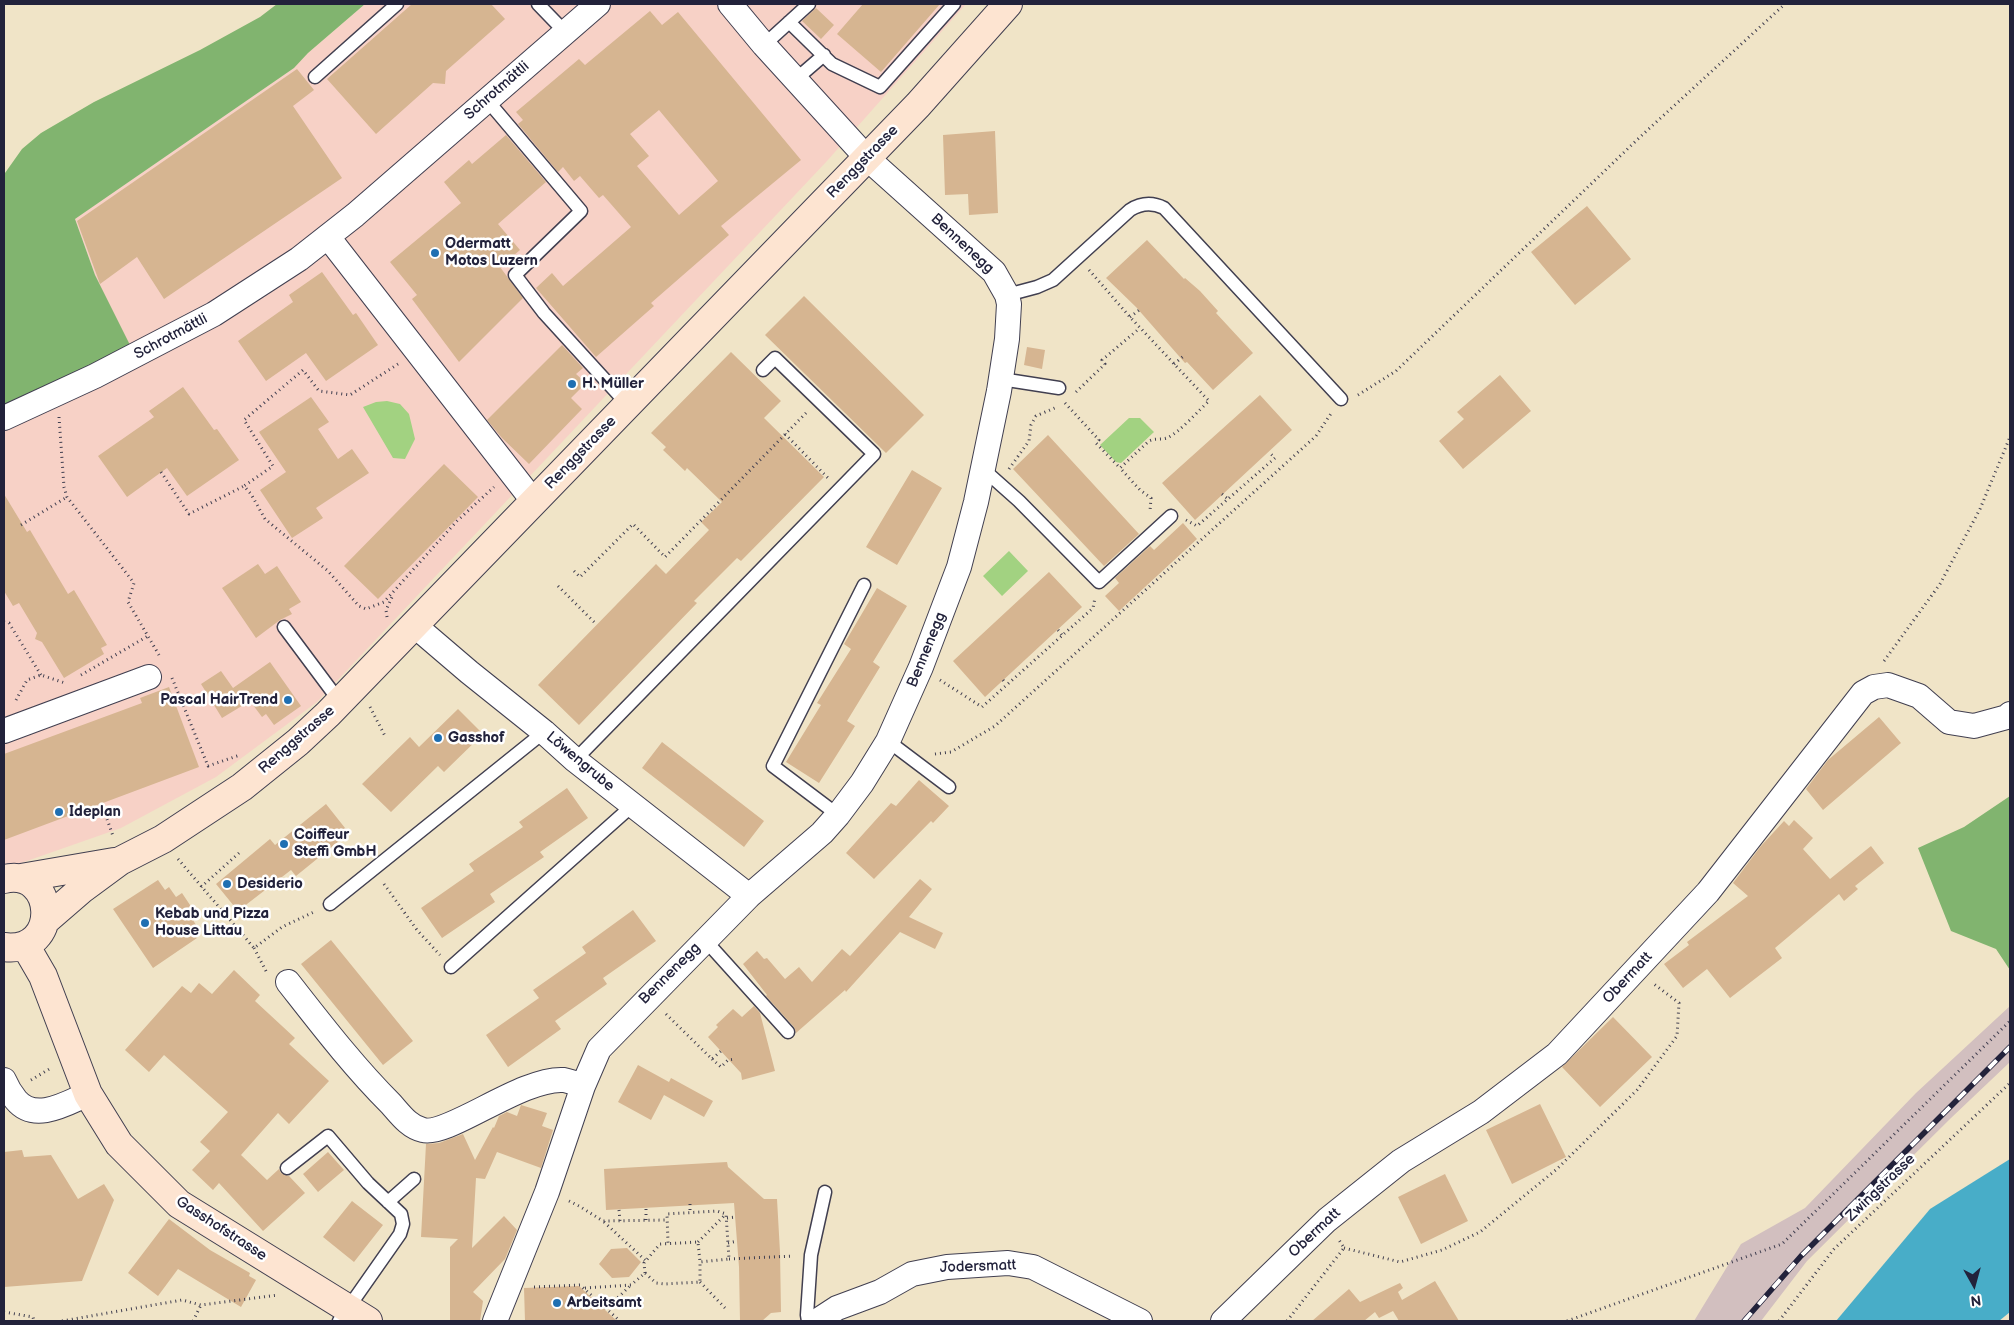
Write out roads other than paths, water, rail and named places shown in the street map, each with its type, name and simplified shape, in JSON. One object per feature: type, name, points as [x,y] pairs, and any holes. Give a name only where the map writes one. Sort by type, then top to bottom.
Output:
[{"type":"main road","name":"Renggstrasse","points":[[45,921],[82,889],[120,861],[198,818],[248,782],[298,742],[340,702],[402,622],[534,502],[918,105],[1008,4]]},
{"type":"main road","name":"Renggstrasse","points":[[13,878],[120,861]]},
{"type":"main road","points":[[13,878],[32,884],[41,895],[45,906],[45,921],[42,929],[35,938],[14,946]]},
{"type":"main road","name":"Gasshofstrasse","points":[[14,946],[42,976],[88,1094],[120,1144],[179,1204],[352,1317]]},
{"type":"street","name":"Schrotmättli","points":[[4,418],[95,376],[214,314],[299,259],[328,237],[598,4]]},
{"type":"street","points":[[730,4],[795,80],[867,158]]},
{"type":"street","name":"Bennenegg","points":[[495,1321],[547,1192],[582,1086],[598,1049],[646,998],[749,896],[822,833],[862,784],[888,741],[920,667],[959,567],[983,469],[1001,380],[1008,332],[1009,304],[1007,295],[994,272],[867,158]]},
{"type":"street","points":[[328,237],[534,502]]},
{"type":"street","name":"Löwengrube","points":[[402,622],[469,672],[576,760],[749,896]]},
{"type":"street","points":[[4,731],[155,668]]},
{"type":"street","name":"Obermatt","points":[[1223,1321],[1327,1220],[1401,1161],[1481,1112],[1557,1054],[1708,892],[1863,693],[1874,687],[1888,685],[1919,696],[1949,722],[1974,726],[2007,717],[2010,714]]},
{"type":"street","points":[[279,981],[365,1079],[412,1125],[424,1131],[447,1126],[514,1093],[541,1083],[565,1080],[582,1086]]},
{"type":"street","points":[[4,1080],[16,1100],[22,1106],[38,1111],[55,1109],[88,1094]]},
{"type":"street","name":"Jodersmatt","points":[[816,1321],[837,1308],[880,1292],[912,1274],[947,1267],[1008,1263],[1033,1267],[1140,1321]]},
{"type":"lane","points":[[315,77],[397,4]]},
{"type":"lane","points":[[538,4],[566,33]]},
{"type":"lane","points":[[764,45],[809,4]]},
{"type":"lane","points":[[789,22],[832,64],[880,87],[954,4]]},
{"type":"lane","points":[[795,80],[824,55]]},
{"type":"lane","points":[[487,100],[581,211],[515,275],[544,313],[628,405]]},
{"type":"lane","points":[[1007,295],[1037,287],[1053,280],[1130,210],[1137,205],[1155,204],[1164,208],[1341,399]]},
{"type":"lane","points":[[576,760],[874,454],[775,358],[763,370]]},
{"type":"lane","points":[[1001,380],[1012,380],[1059,388]]},
{"type":"lane","points":[[983,469],[1019,501],[1099,582],[1171,516]]},
{"type":"lane","points":[[838,815],[773,766],[864,585]]},
{"type":"lane","points":[[284,627],[340,702]]},
{"type":"lane","points":[[330,904],[544,732]]},
{"type":"lane","points":[[888,741],[949,786]]},
{"type":"lane","points":[[450,967],[633,805]]},
{"type":"lane","points":[[704,940],[788,1032]]},
{"type":"lane","points":[[287,1168],[328,1136],[368,1183],[401,1214],[400,1234],[352,1317]]},
{"type":"lane","points":[[388,1202],[414,1179]]},
{"type":"lane","points":[[808,1321],[811,1255],[825,1192]]},
{"type":"water","points":[[2010,1159],[2010,1312],[1999,1321],[1836,1321],[1930,1209]]},
{"type":"railway","points":[[1744,1321],[1801,1256],[2010,1047]]},
{"type":"place","name":"Odermatt Motos Luzern","points":[[435,253]]},
{"type":"place","name":"H. Müller","points":[[572,384]]},
{"type":"place","name":"Pascal HairTrend","points":[[288,700]]},
{"type":"place","name":"Gasshof","points":[[438,738]]},
{"type":"place","name":"Ideplan","points":[[59,812]]},
{"type":"place","name":"Coiffeur Steffi GmbH","points":[[284,844]]},
{"type":"place","name":"Desiderio","points":[[227,884]]},
{"type":"place","name":"Kebab und Pizza House Littau","points":[[145,923]]},
{"type":"place","name":"Arbeitsamt","points":[[557,1303]]}]
